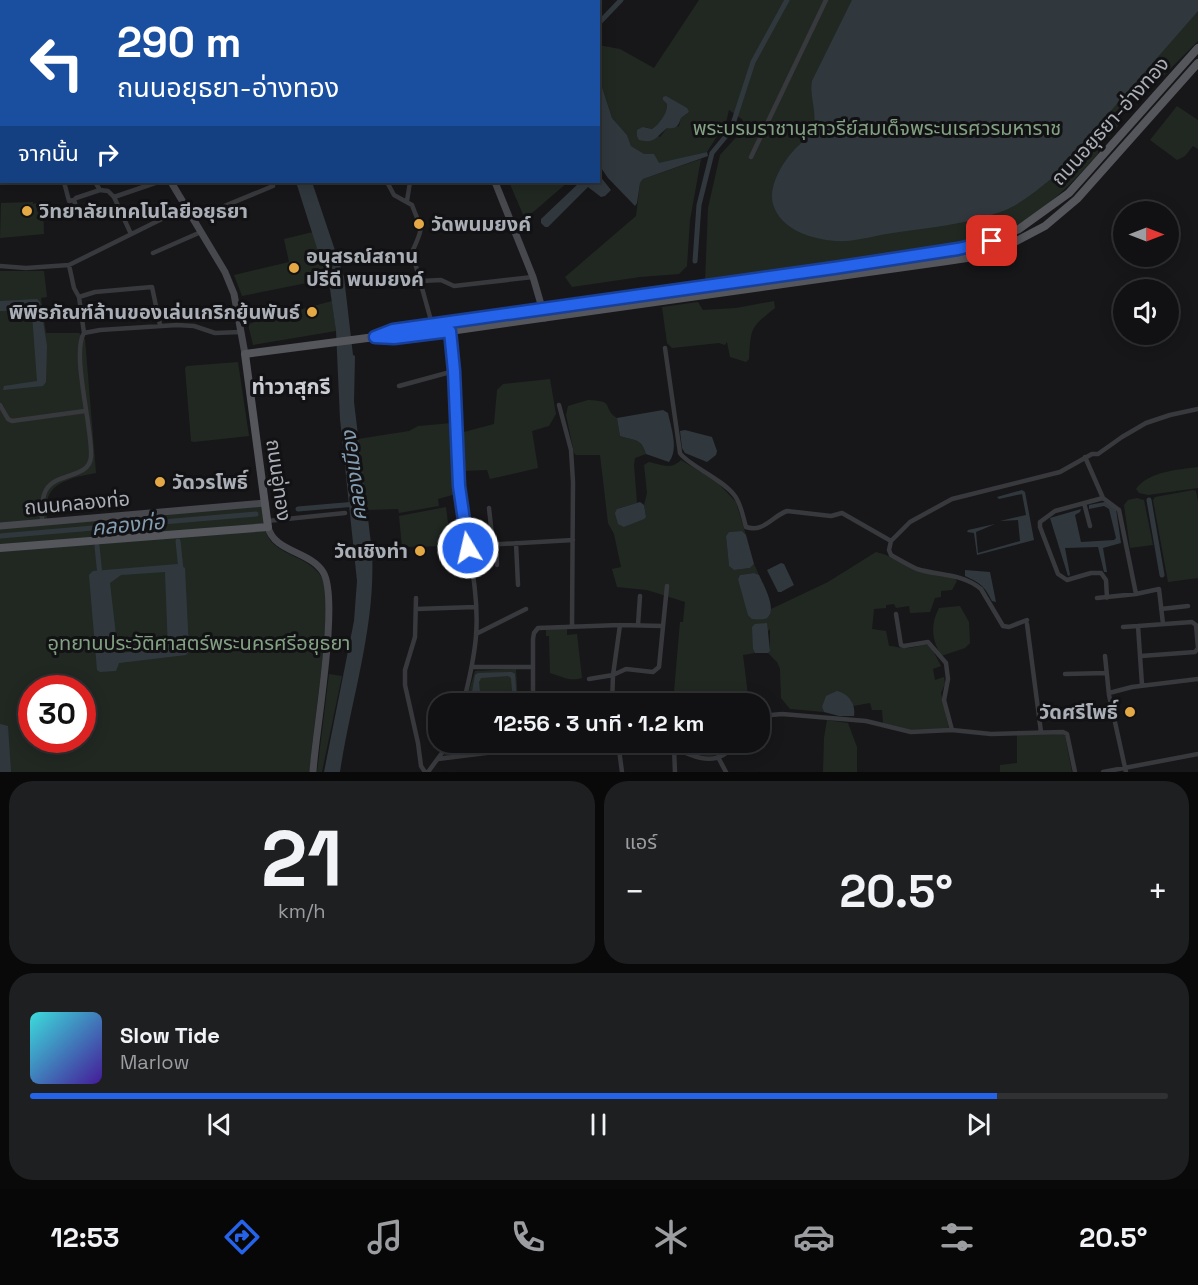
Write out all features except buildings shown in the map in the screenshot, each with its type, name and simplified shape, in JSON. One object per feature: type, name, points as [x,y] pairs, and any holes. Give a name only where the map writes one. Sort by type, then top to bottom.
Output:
[{"type":"main road","name":"ถนนอยุธยา-อ่างทอง","points":[[375,337],[393,330],[947,251],[992,241],[1019,229],[1069,193],[1198,48]]},
{"type":"main road","name":"ถนนอยุธยา-อ่างทอง","points":[[245,354],[329,342],[375,337],[394,338],[450,331],[980,256],[1005,247],[1045,226],[1077,199],[1198,63]]},
{"type":"main road","name":"ถนนอู่ทอง","points":[[172,183],[225,272],[234,294],[245,354],[268,524],[272,537],[317,565],[328,583],[326,660],[313,772]]},
{"type":"main road","points":[[495,183],[533,277],[544,308],[545,318]]},
{"type":"main road","name":"ถนนคลองท่อ","points":[[0,526],[265,503]]},
{"type":"main road","name":"ถนนคลองท่อ","points":[[0,548],[268,524]]},
{"type":"street","points":[[751,157],[826,0]]},
{"type":"street","points":[[64,183],[69,201],[100,190],[108,191],[114,197],[130,234]]},
{"type":"street","points":[[96,183],[100,190]]},
{"type":"street","points":[[114,197],[155,183]]},
{"type":"street","points":[[388,183],[394,195],[412,205],[421,228],[420,237],[412,252],[432,324]]},
{"type":"street","points":[[407,201],[410,183]]},
{"type":"street","points":[[193,219],[273,186]]},
{"type":"street","points":[[74,200],[78,213]]},
{"type":"street","points":[[0,266],[26,268],[69,265],[186,207]]},
{"type":"street","points":[[153,253],[201,232]]},
{"type":"street","points":[[42,522],[45,492],[49,486],[58,479],[85,469],[89,465],[91,452],[85,411],[80,344],[84,333],[79,297],[74,288],[69,265]]},
{"type":"street","points":[[421,281],[443,281],[454,286],[533,277]]},
{"type":"street","points":[[79,297],[95,292],[152,287],[160,326]]},
{"type":"street","points":[[84,333],[160,326],[194,326],[215,333],[241,332]]},
{"type":"street","points":[[450,331],[459,486],[475,607],[476,634],[473,667],[465,693]]},
{"type":"street","points":[[665,348],[680,453],[683,458],[710,474],[735,496],[746,527],[757,529],[788,511],[831,516],[842,513],[891,541]]},
{"type":"street","points":[[399,386],[454,371]]},
{"type":"street","points":[[0,405],[8,419],[12,421],[85,411]]},
{"type":"street","points":[[560,405],[571,450],[573,482],[572,626]]},
{"type":"street","points":[[1041,732],[1027,622],[1009,627],[1003,626],[977,585],[955,576],[918,569],[891,555],[889,550],[891,541],[909,522],[952,499],[1060,472],[1085,458],[1098,454],[1146,423],[1198,409]]},
{"type":"street","points":[[1085,458],[1103,498],[1119,510],[1136,594]]},
{"type":"street","points":[[1103,498],[1055,511],[1041,520],[1040,527],[1058,574],[1067,580],[1091,573],[1101,573],[1106,580],[1107,598]]},
{"type":"street","points":[[1084,503],[1090,526]]},
{"type":"street","points":[[489,508],[497,565]]},
{"type":"street","points":[[268,524],[345,513]]},
{"type":"street","points":[[468,546],[573,540]]},
{"type":"street","points":[[516,543],[518,585]]},
{"type":"street","points":[[589,679],[613,675],[626,669],[653,672],[657,670],[667,586]]},
{"type":"street","points":[[1097,598],[1159,589],[1163,624]]},
{"type":"street","points":[[638,625],[640,596]]},
{"type":"street","points":[[416,598],[415,637],[405,670],[405,685],[421,766],[426,772],[442,753]]},
{"type":"street","points":[[1161,609],[1188,606]]},
{"type":"street","points":[[416,609],[475,607]]},
{"type":"street","points":[[476,634],[526,609]]},
{"type":"street","points":[[896,614],[901,645],[928,642],[946,663],[948,679],[944,700],[952,730]]},
{"type":"street","points":[[1123,627],[1194,622],[1196,625],[1197,650],[1195,652],[1141,656]]},
{"type":"street","points":[[612,693],[620,625]]},
{"type":"street","points":[[533,693],[535,630],[538,628],[663,626]]},
{"type":"street","points":[[1138,626],[1142,685]]},
{"type":"street","points":[[1105,656],[1109,693],[1126,771]]},
{"type":"street","points":[[473,667],[532,667]]},
{"type":"street","points":[[1065,674],[1106,673]]},
{"type":"street","points":[[1109,693],[1142,685],[1198,679]]},
{"type":"street","points":[[770,716],[793,714],[866,721],[911,732],[952,730],[991,734],[1063,732],[1067,734],[1075,772]]},
{"type":"street","points":[[438,759],[480,753]]},
{"type":"street","points":[[617,753],[622,772]]},
{"type":"street","points":[[674,753],[675,772]]},
{"type":"street","points":[[688,753],[703,758],[718,757],[723,753]]},
{"type":"street","points":[[1103,772],[1126,771],[1132,766],[1198,754]]},
{"type":"street","points":[[718,757],[726,772]]},
{"type":"green space","name":"พระบรมราชานุสาวรีย์สมเด็จพระนเรศวรมหาราช","points":[[699,0],[1198,0],[1198,41],[1158,81],[1152,81],[1118,119],[1118,126],[1098,149],[1098,154],[1076,178],[1040,211],[1013,228],[988,239],[958,246],[705,283],[708,208],[720,155],[739,134],[743,120],[729,110],[726,122],[707,152],[659,164],[631,146],[627,135],[612,118],[600,83],[600,45],[620,49],[654,68]],"holes":[[[663,100],[689,112],[681,118],[679,126],[667,128],[660,137],[644,127],[652,129],[662,118],[667,108]]]},
{"type":"green space","points":[[1177,106],[1198,120],[1198,149],[1193,146],[1185,156],[1177,160],[1150,140]]},
{"type":"green space","points":[[701,159],[690,220],[687,266],[679,274],[572,287],[565,277],[636,216],[640,183],[643,179]]},
{"type":"green space","points":[[509,183],[567,183],[525,219]]},
{"type":"green space","points":[[43,201],[44,234],[0,238],[1,203],[33,202],[33,204]]},
{"type":"green space","name":"อนุสรณ์สถาน ปรีดี พนมยงค์","points":[[313,232],[327,279],[242,296],[234,275],[289,262],[284,239]]},
{"type":"green space","name":"อุทยานประวัติศาสตร์พระนครศรีอยุธยา","points":[[0,271],[44,271],[47,297],[41,298],[46,333],[79,333],[85,339],[96,473],[70,479],[58,485],[47,500],[47,519],[261,506],[265,530],[271,541],[313,567],[319,574],[326,588],[327,598],[310,772],[0,772]]},
{"type":"green space","name":"พิพิธภัณฑ์ล้านของเล่นเกริกยุ้นพันธ์","points":[[332,301],[336,331],[253,345],[248,324]]},
{"type":"green space","points":[[774,301],[775,308],[753,329],[749,359],[746,362],[730,357],[727,342],[725,345],[719,343],[672,348],[667,343],[662,307],[698,302],[703,310],[736,308]]},
{"type":"green space","points":[[238,362],[249,436],[191,441],[185,368]]},
{"type":"green space","points":[[550,379],[556,414],[549,426],[532,431],[538,468],[490,479],[487,470],[461,471],[460,433],[494,424],[497,390],[503,384]]},
{"type":"green space","points":[[588,400],[606,403],[617,418],[620,436],[639,442],[644,449],[646,454],[635,458],[634,465],[637,503],[617,509],[624,527],[646,517],[644,505],[647,493],[644,465],[649,462],[670,466],[681,460],[717,482],[736,502],[746,535],[742,531],[729,532],[726,536],[729,566],[734,570],[750,568],[754,564],[759,575],[754,573],[740,575],[738,579],[769,617],[771,609],[828,582],[876,552],[919,572],[954,577],[957,581],[952,590],[941,591],[941,597],[935,598],[930,612],[910,613],[909,606],[896,608],[894,604],[886,605],[886,608],[874,609],[872,629],[886,631],[889,646],[907,648],[930,645],[941,666],[933,669],[935,680],[944,677],[945,684],[941,693],[949,729],[911,730],[883,723],[882,710],[872,710],[870,703],[853,706],[851,700],[822,707],[824,712],[790,709],[781,698],[780,669],[768,653],[770,629],[753,649],[755,653],[743,655],[748,693],[674,693],[680,622],[683,622],[685,602],[647,590],[617,587],[612,569],[621,567],[614,534],[608,523],[600,455],[576,455],[574,453],[566,415],[568,406]]},
{"type":"green space","points":[[452,423],[456,494],[438,499],[439,506],[399,513],[398,509],[366,510],[358,439],[409,431],[418,426]]},
{"type":"green space","points":[[1198,467],[1198,488],[1148,495],[1139,493],[1136,489],[1148,478],[1156,475]]},
{"type":"green space","points":[[1196,491],[1198,502],[1198,578],[1168,582],[1153,500],[1155,497]]},
{"type":"green space","points":[[1137,498],[1144,500],[1153,545],[1130,548],[1124,505],[1128,500]]},
{"type":"green space","points":[[446,507],[451,546],[402,547],[399,516]]},
{"type":"green space","points":[[960,606],[969,622],[970,643],[965,648],[941,656],[933,632],[936,615],[939,608]]},
{"type":"green space","points":[[567,628],[567,635],[577,634],[582,678],[570,679],[550,673],[549,636],[546,636],[546,629]]},
{"type":"green space","points":[[516,669],[517,693],[468,693],[475,671]]},
{"type":"green space","points":[[329,674],[342,676],[322,772],[317,772]]},
{"type":"green space","points":[[827,720],[848,723],[857,747],[857,772],[823,772]]},
{"type":"green space","points":[[1062,734],[1065,736],[1072,772],[1000,772],[1000,765],[1017,763],[1017,735]]},
{"type":"green space","points":[[446,753],[471,753],[443,757]]},
{"type":"green space","points":[[695,753],[720,753],[712,756]]},
{"type":"water","name":"พระบรมราชานุสาวรีย์สมเด็จพระนเรศวรมหาราช","points":[[852,0],[1198,0],[1198,11],[1052,178],[1022,201],[989,216],[960,223],[836,241],[807,235],[790,227],[777,213],[772,197],[775,181],[782,166],[812,130],[815,118],[812,81]]},
{"type":"water","points":[[600,83],[612,118],[627,135],[631,146],[644,154],[654,154],[659,163],[707,152],[708,156],[643,179],[635,206],[600,166]]},
{"type":"water","points":[[666,96],[687,108],[689,112],[681,118],[676,127],[667,128],[655,139],[639,140],[637,130],[643,127],[652,129],[662,118],[667,107],[663,100]]},
{"type":"water","points":[[600,176],[611,190],[601,197],[588,187],[548,227],[541,223],[541,219],[579,183],[600,183]]},
{"type":"water","name":"คลองเมือง","points":[[296,183],[312,183],[344,277],[353,355],[355,356],[354,402],[372,552],[367,635],[340,772],[324,772],[354,621],[357,581],[340,419],[336,331],[330,289]]},
{"type":"water","points":[[37,299],[40,302],[47,346],[46,382],[43,386],[3,390],[4,386],[37,381],[32,314],[29,310],[0,311],[0,301]]},
{"type":"water","points":[[663,410],[668,413],[673,438],[672,457],[669,462],[646,454],[639,442],[620,436],[617,418]]},
{"type":"water","points":[[685,430],[712,437],[717,451],[716,455],[707,462],[685,453],[682,448],[680,431]]},
{"type":"water","points":[[1022,490],[1025,492],[1034,540],[977,555],[974,533],[967,532],[968,530],[995,524],[976,532],[978,553],[1020,541],[1018,520],[1000,521],[1026,515],[1022,494],[999,499],[997,497]]},
{"type":"water","points":[[640,502],[644,505],[646,517],[644,519],[624,527],[618,524],[615,513],[617,509]]},
{"type":"water","points":[[1105,502],[1116,509],[1121,543],[1103,548],[1107,572],[1104,572],[1098,547],[1065,548],[1070,575],[1068,576],[1050,518],[1081,509],[1075,515],[1081,542],[1114,540],[1116,538],[1109,509],[1104,506],[1089,509],[1089,505]]},
{"type":"water","points":[[742,531],[746,535],[754,564],[750,568],[734,570],[729,566],[726,536],[729,532]]},
{"type":"water","points":[[781,563],[784,564],[794,585],[778,592],[767,570]]},
{"type":"water","points":[[178,564],[185,568],[189,651],[186,655],[119,663],[116,671],[100,672],[97,670],[89,575],[93,571]],"holes":[[[165,572],[168,649],[118,653],[110,583],[121,575]]]},
{"type":"water","points":[[965,570],[990,572],[996,602],[992,601],[981,585],[965,576]]},
{"type":"water","points":[[754,573],[759,575],[770,603],[770,614],[766,619],[752,619],[748,615],[738,579],[740,575]]},
{"type":"water","points":[[767,623],[770,651],[755,653],[752,627],[755,624]]},
{"type":"water","points":[[512,672],[515,674],[516,693],[512,693],[511,678],[508,676],[481,678],[480,693],[472,693],[475,675]]},
{"type":"water","points":[[837,691],[845,694],[851,700],[854,716],[839,716],[824,712],[822,707],[826,696]]},
{"type":"water","points":[[0,724],[8,726],[11,772],[0,772]]},
{"type":"waterway","points":[[600,22],[621,0]]},
{"type":"waterway","points":[[695,261],[699,205],[712,153],[731,130],[753,62],[787,0]]},
{"type":"waterway","points":[[1149,500],[1162,575]]},
{"type":"waterway","name":"คลองท่อ","points":[[298,509],[356,504]]},
{"type":"waterway","name":"คลองท่อ","points":[[0,536],[256,514]]},
{"type":"waterway","points":[[178,541],[181,570]]},
{"type":"waterway","points":[[97,546],[100,576]]},
{"type":"place","name":"วิทยาลัยเทคโนโลยีอยุธยา","points":[[27,211]]},
{"type":"place","name":"วัดพนมยงค์","points":[[419,224]]},
{"type":"place","name":"อนุสรณ์สถาน ปรีดี พนมยงค์","points":[[294,268]]},
{"type":"place","name":"พิพิธภัณฑ์ล้านของเล่นเกริกยุ้นพันธ์","points":[[312,312]]},
{"type":"place","name":"วัดวรโพธิ์","points":[[160,482]]},
{"type":"place","name":"วัดเชิงท่า","points":[[420,551]]},
{"type":"place","name":"วัดศรีโพธิ์","points":[[1130,712]]},
{"type":"district","name":"ท่าวาสุกรี","points":[[291,387]]},
{"type":"route","points":[[468,548],[459,486],[450,331],[394,338],[375,337],[393,330],[834,268],[958,249],[992,241]]}]
